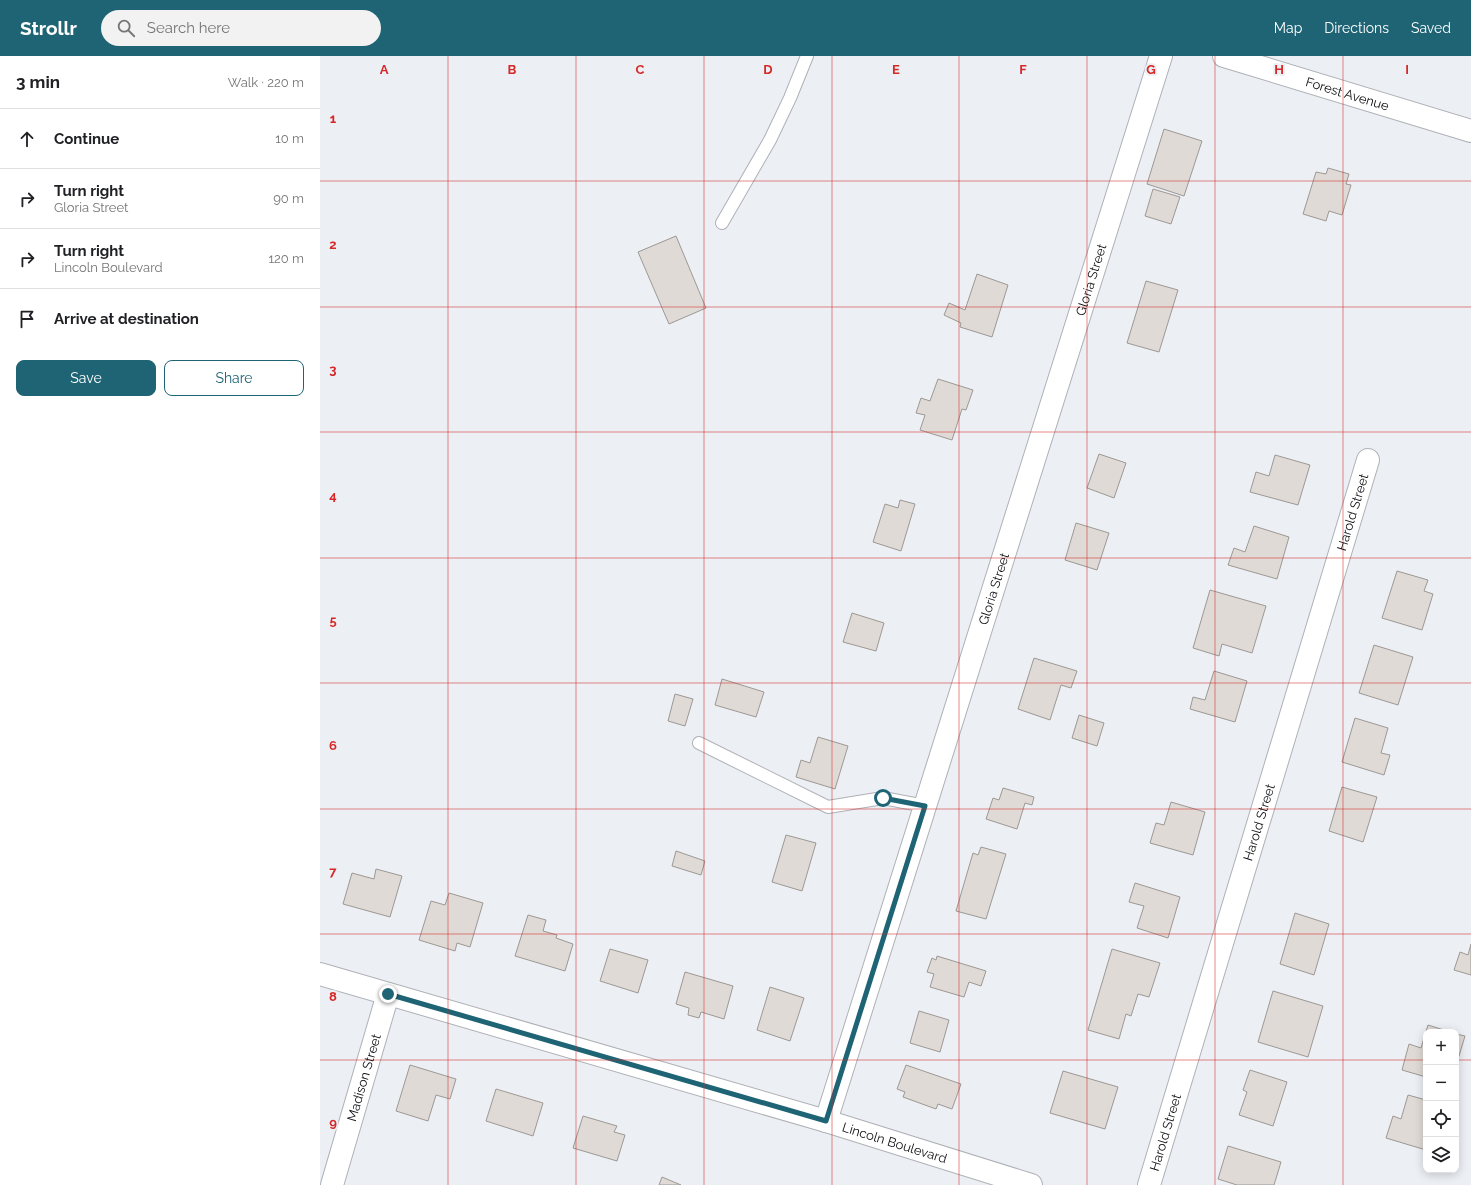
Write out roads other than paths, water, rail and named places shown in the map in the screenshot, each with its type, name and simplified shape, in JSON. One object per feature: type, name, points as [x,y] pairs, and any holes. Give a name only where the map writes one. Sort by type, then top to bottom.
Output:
[{"type":"street","name":"Gloria Street","points":[[826,1121],[1161,56]]},
{"type":"street","name":"Forest Avenue","points":[[1224,56],[1471,131]]},
{"type":"street","name":"Harold Street","points":[[1149,1185],[1368,460]]},
{"type":"street","name":"Lincoln Boulevard","points":[[320,974],[826,1121],[1031,1185]]},
{"type":"street","name":"Madison Street","points":[[332,1185],[388,994]]},
{"type":"lane","points":[[722,223],[770,140],[790,98],[807,56]]},
{"type":"lane","points":[[699,743],[828,807],[883,798],[925,806]]}]
